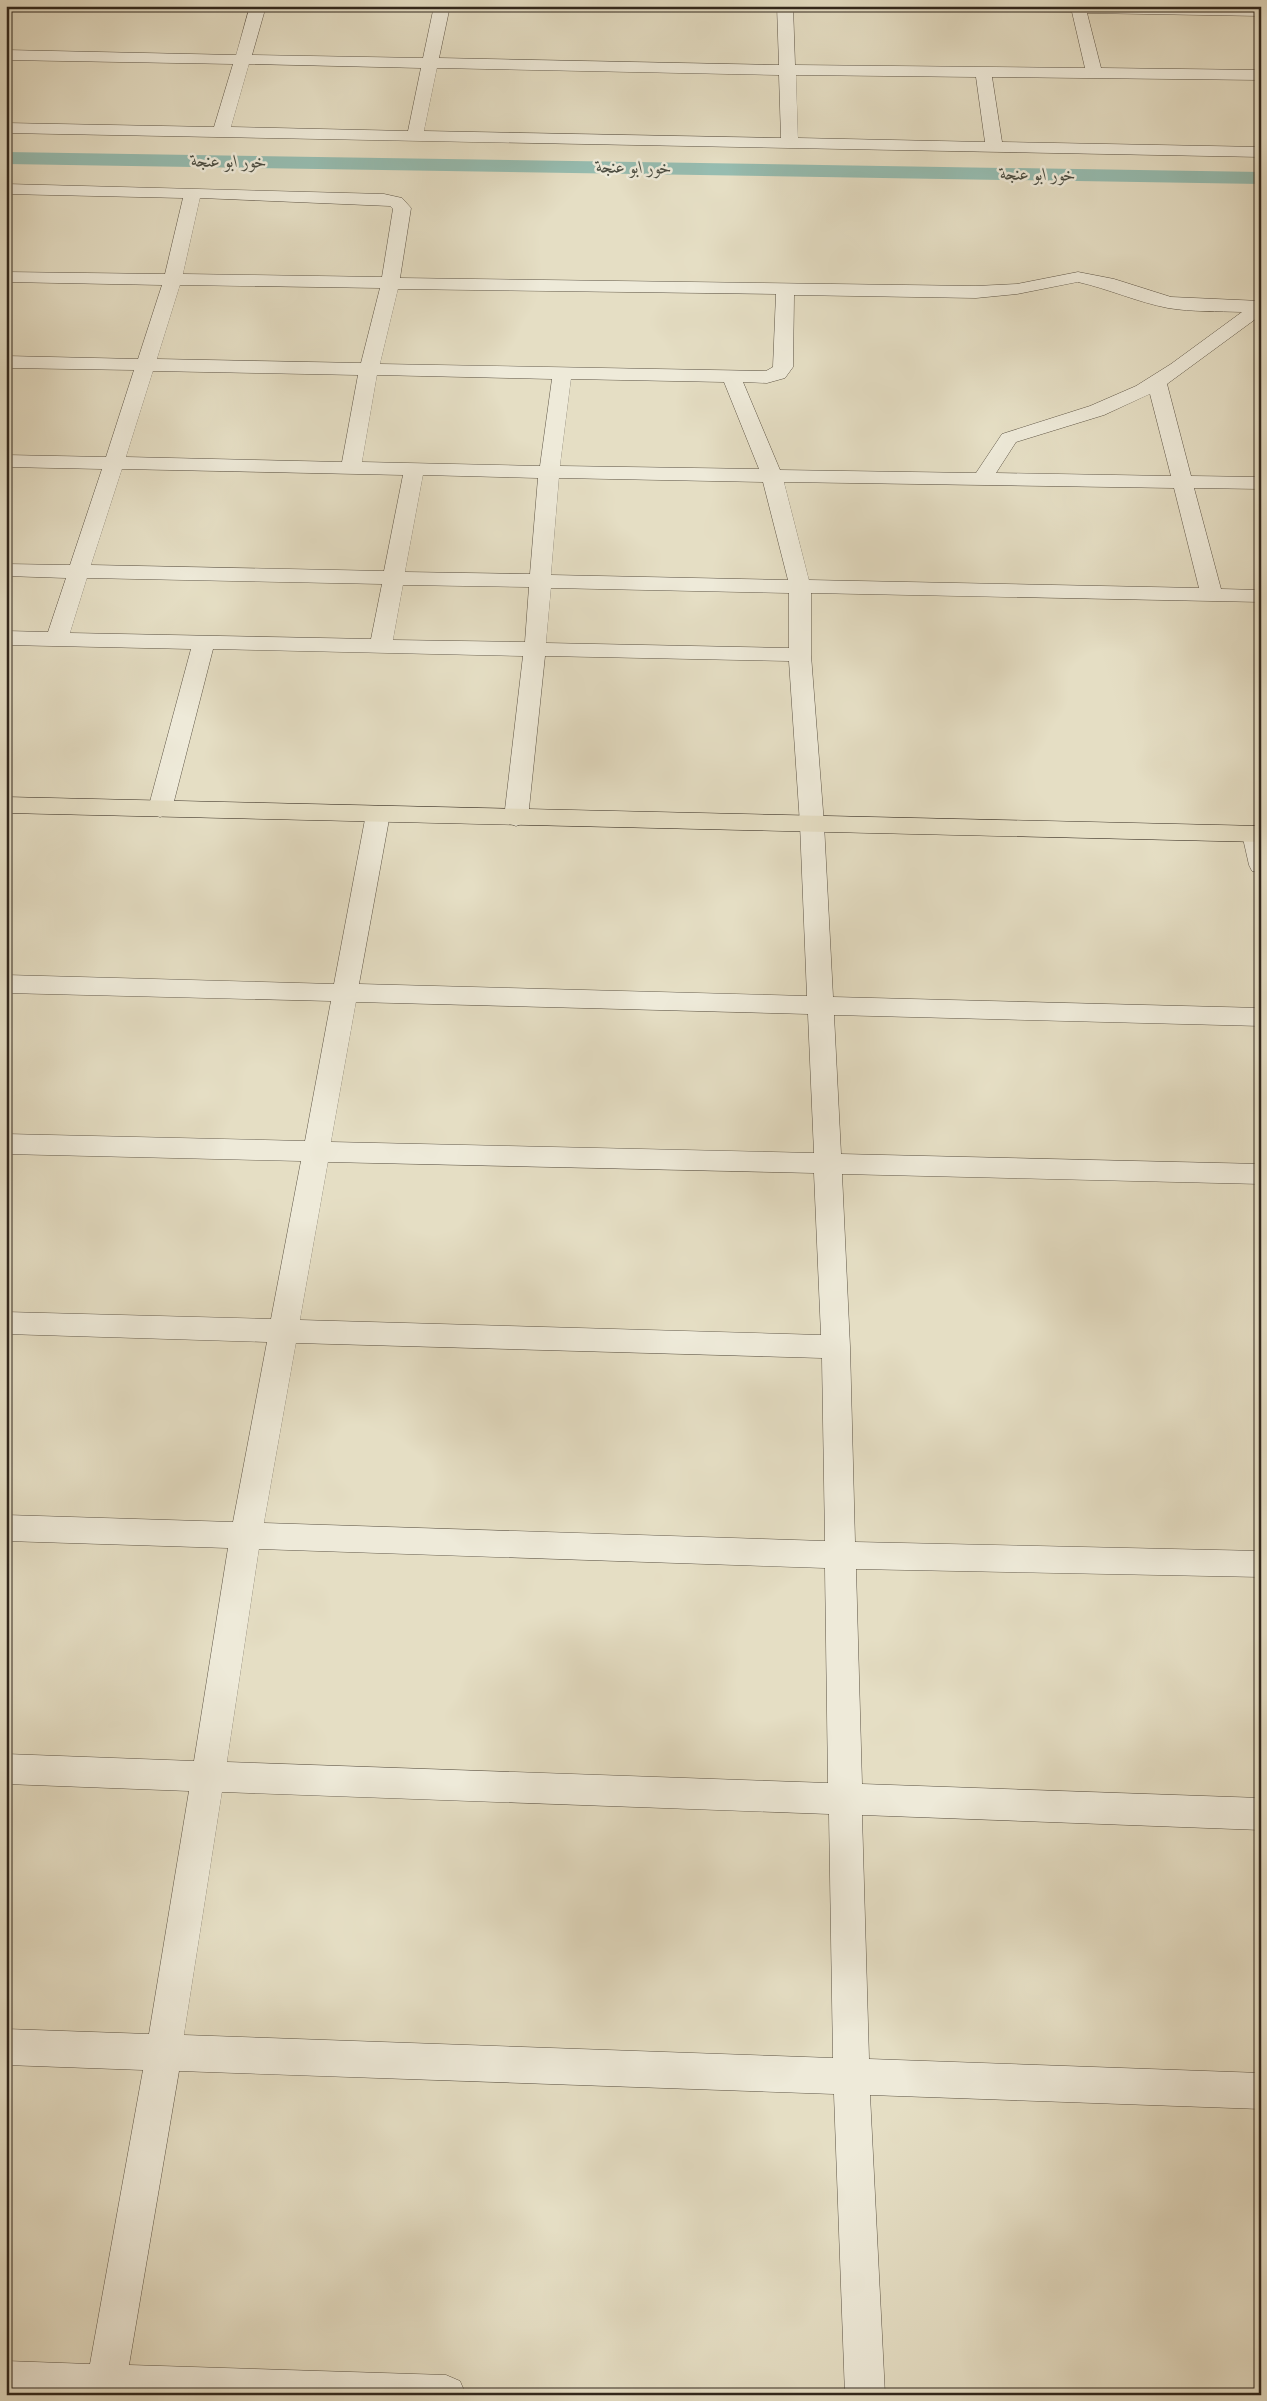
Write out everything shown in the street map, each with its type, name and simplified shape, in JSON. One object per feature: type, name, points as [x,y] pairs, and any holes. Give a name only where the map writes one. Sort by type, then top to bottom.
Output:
[{"type":"main road","points":[[6,805],[1257,834]]},
{"type":"street","points":[[220,132],[244,59],[258,6]]},
{"type":"street","points":[[416,136],[442,6]]},
{"type":"street","points":[[785,6],[790,143]]},
{"type":"street","points":[[965,6],[1261,11]]},
{"type":"street","points":[[1079,7],[1094,73]]},
{"type":"street","points":[[6,55],[788,70],[1261,75]]},
{"type":"street","points":[[982,72],[994,147]]},
{"type":"street","points":[[6,128],[1261,152]]},
{"type":"street","points":[[6,188],[384,199],[396,202],[402,208],[390,283],[370,369],[351,467]]},
{"type":"street","points":[[57,638],[173,280],[193,193]]},
{"type":"street","points":[[6,277],[976,292],[1017,289],[1078,277],[1102,281],[1152,299],[1171,303],[1260,307]]},
{"type":"street","points":[[6,362],[732,378],[767,377],[778,374],[783,367],[785,289]]},
{"type":"street","points":[[983,477],[1004,442],[1009,438],[1110,406],[1157,382],[1260,307]]},
{"type":"street","points":[[516,818],[518,779],[535,649],[549,472],[562,373]]},
{"type":"street","points":[[732,378],[772,476],[800,587],[800,655],[812,824],[836,1347],[842,1555],[851,2076],[864,2395]]},
{"type":"street","points":[[1157,382],[1212,596]]},
{"type":"street","points":[[6,461],[772,476],[983,477],[1261,483]]},
{"type":"street","points":[[382,646],[392,578],[414,469]]},
{"type":"street","points":[[6,570],[1260,597]]},
{"type":"street","points":[[6,638],[800,655]]},
{"type":"street","points":[[160,809],[204,642]]},
{"type":"street","points":[[104,2390],[164,2051],[246,1535],[282,1330],[346,995],[378,814]]},
{"type":"street","points":[[1257,834],[1261,865]]},
{"type":"street","points":[[6,984],[346,995],[1261,1017]]},
{"type":"street","points":[[6,1144],[1261,1174]]},
{"type":"street","points":[[6,1323],[836,1347]]},
{"type":"street","points":[[6,1528],[842,1555],[1261,1564]]},
{"type":"street","points":[[6,1769],[1261,1814]]},
{"type":"street","points":[[6,2047],[164,2051],[1261,2091]]},
{"type":"street","points":[[6,2381],[104,2390],[446,2395]]},
{"type":"waterway","name":"خور ابو عنجة","points":[[6,158],[1261,178]]}]
